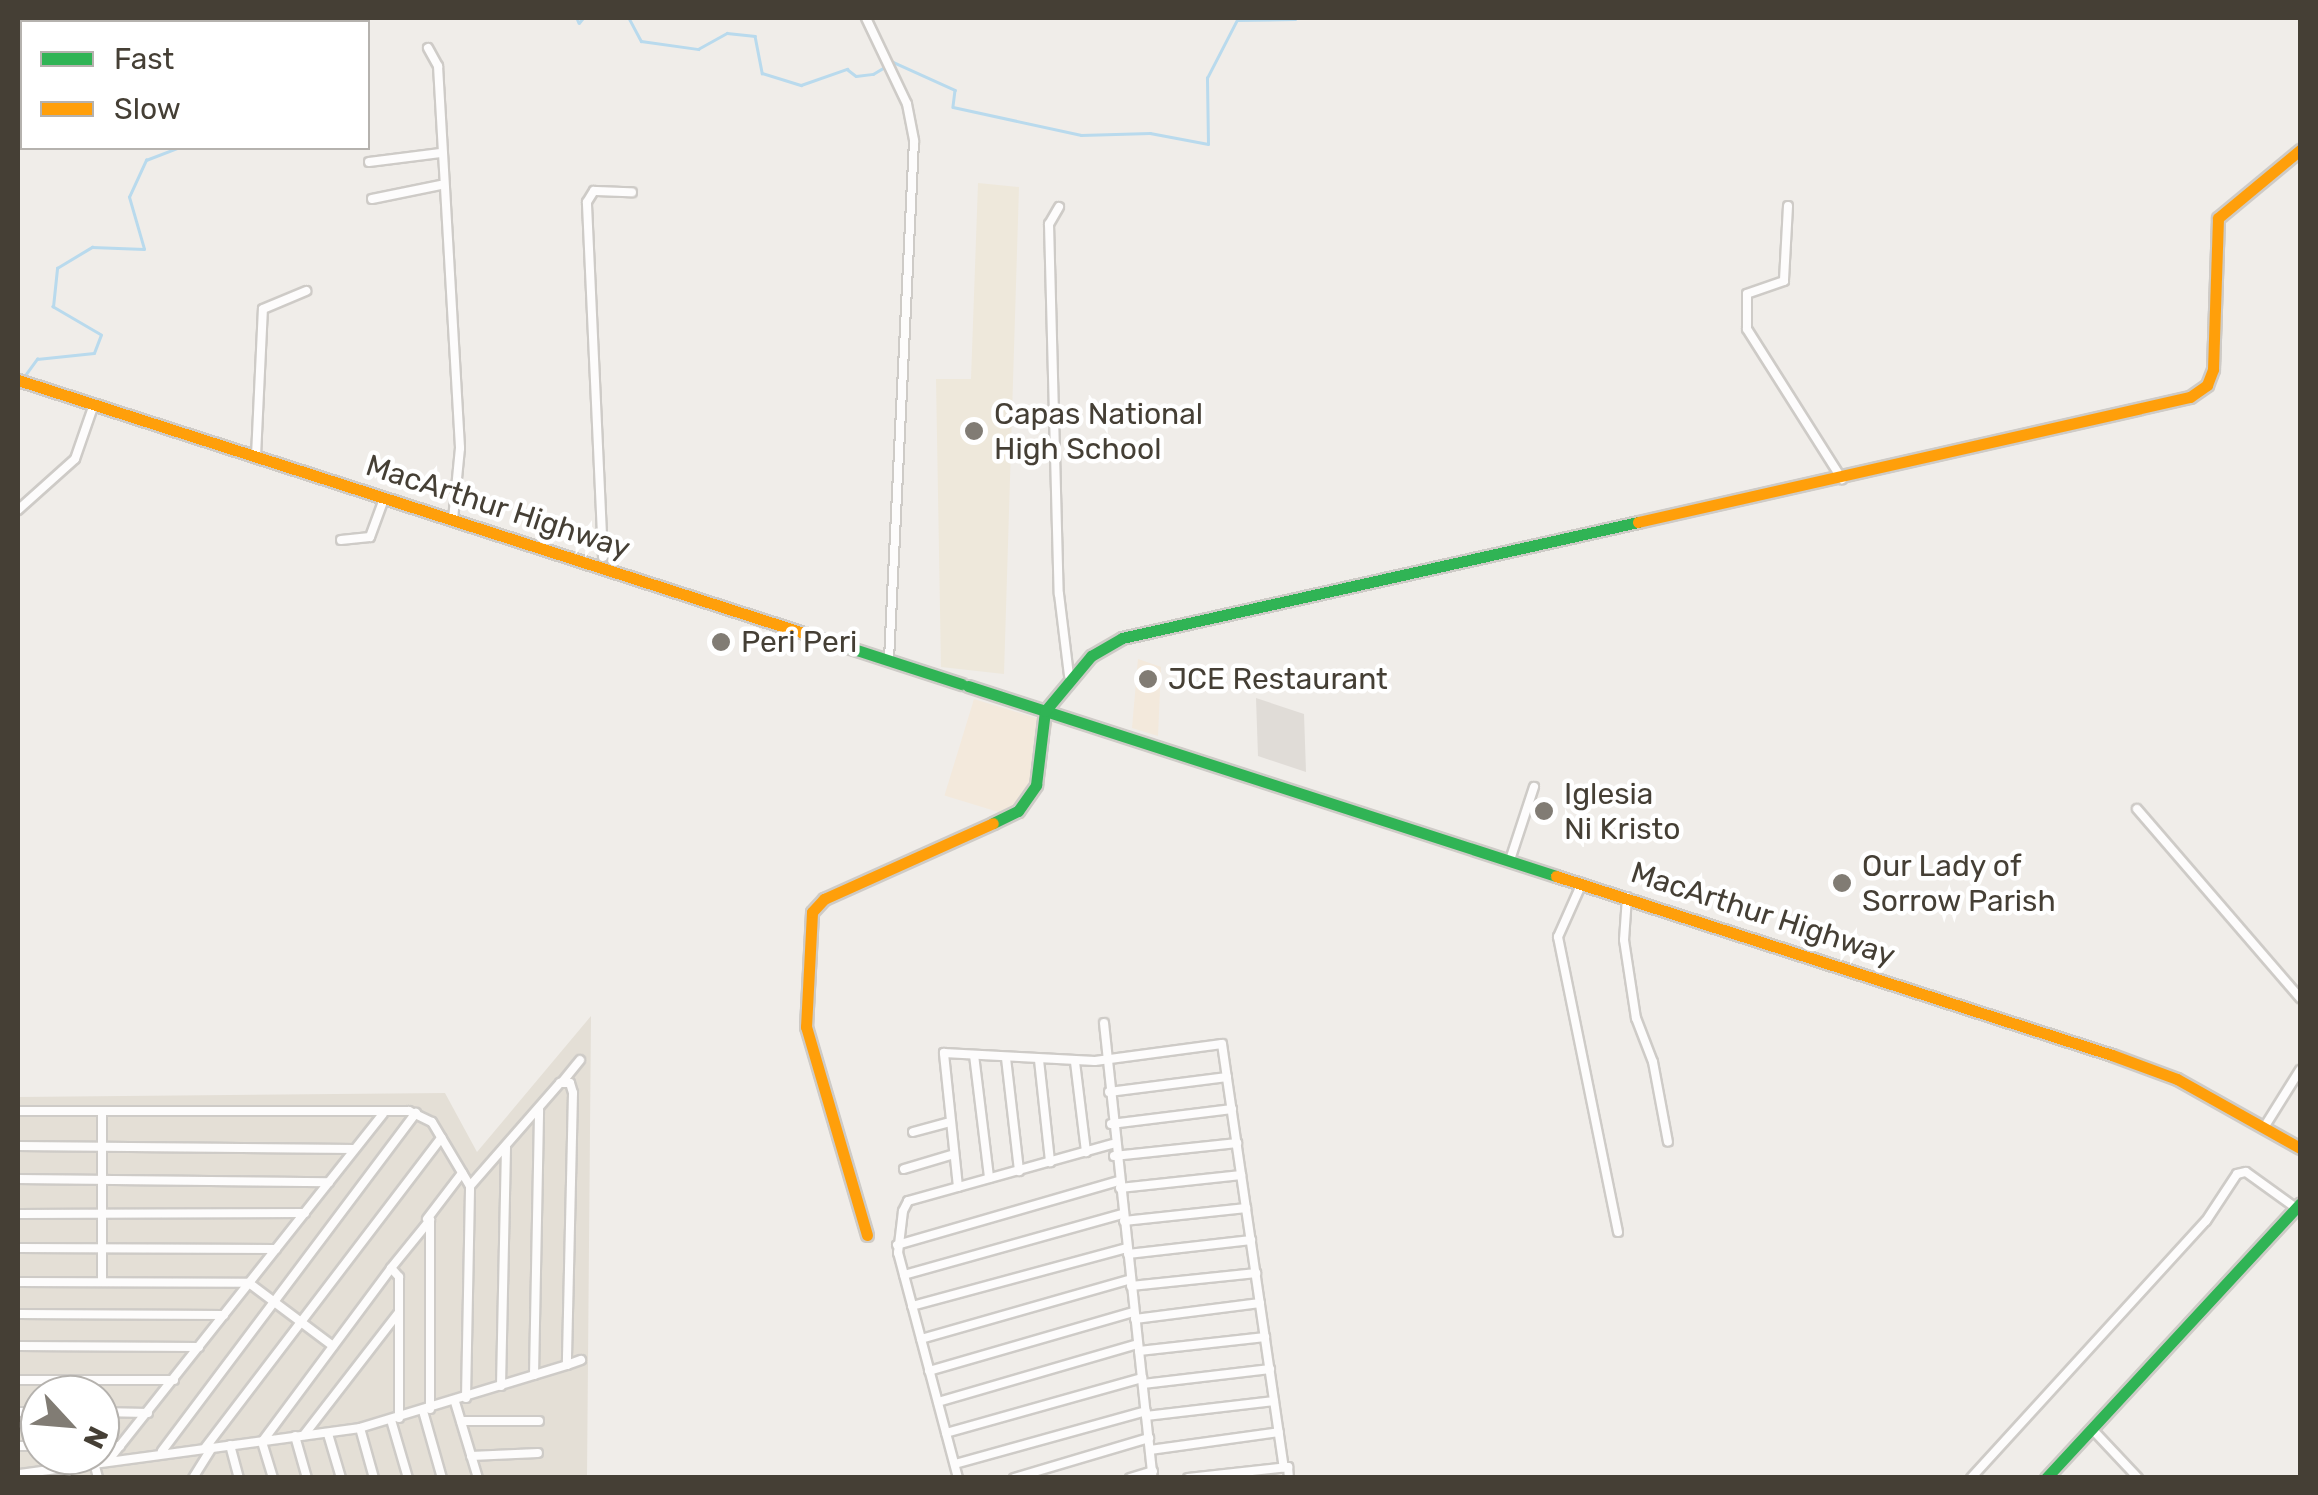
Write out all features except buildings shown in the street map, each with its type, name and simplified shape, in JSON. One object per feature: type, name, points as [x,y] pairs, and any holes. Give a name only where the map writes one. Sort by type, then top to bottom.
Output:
[{"type":"main road","points":[[867,1235],[806,1027],[812,912],[824,899],[1018,811],[1036,785],[1045,711],[1069,674],[1122,638],[2159,409],[2199,393],[2213,368],[2218,218],[2300,150]]},
{"type":"main road","name":"MacArthur Highway","points":[[18,380],[2112,1055],[2177,1080],[2300,1148]]},
{"type":"main road","points":[[486,530],[516,529],[603,557],[667,587]]},
{"type":"main road","points":[[2046,1478],[2298,1206]]},
{"type":"street","points":[[866,18],[882,63],[907,104],[914,142],[890,660]]},
{"type":"street","points":[[428,48],[438,66],[441,185],[460,448],[453,519]]},
{"type":"street","points":[[369,162],[440,153]]},
{"type":"street","points":[[372,200],[441,185]]},
{"type":"street","points":[[603,557],[587,202],[594,191],[632,192]]},
{"type":"street","points":[[1788,206],[1784,280],[1747,294],[1748,328],[1842,479]]},
{"type":"street","points":[[1059,207],[1048,224],[1059,594],[1069,674]]},
{"type":"street","points":[[256,456],[264,309],[306,291]]},
{"type":"street","points":[[18,510],[75,459],[94,404]]},
{"type":"street","points":[[340,540],[370,537],[384,497]]},
{"type":"street","points":[[1510,860],[1534,787]]},
{"type":"street","points":[[2136,809],[2300,998]]},
{"type":"street","points":[[1582,883],[1558,937],[1618,1232]]},
{"type":"street","points":[[1627,897],[1624,940],[1636,1018],[1653,1062],[1668,1142]]},
{"type":"street","points":[[1104,1024],[1112,1144],[1153,1474],[1130,1478]]},
{"type":"street","points":[[958,1187],[950,1155],[941,1056],[1074,1062],[1222,1044],[1284,1467],[1289,1478]]},
{"type":"street","points":[[974,1056],[990,1178]]},
{"type":"street","points":[[1006,1058],[1019,1170]]},
{"type":"street","points":[[470,1186],[580,1060]]},
{"type":"street","points":[[1039,1060],[1050,1162]]},
{"type":"street","points":[[1074,1062],[1086,1152]]},
{"type":"street","points":[[2265,1126],[2300,1070]]},
{"type":"street","points":[[1109,1092],[1227,1077]]},
{"type":"street","points":[[563,1081],[573,1093],[567,1366]]},
{"type":"street","points":[[534,1375],[539,1108]]},
{"type":"street","points":[[1111,1124],[1232,1109]]},
{"type":"street","points":[[18,1111],[416,1113],[429,1118],[470,1186],[466,1398]]},
{"type":"street","points":[[102,1112],[102,1282]]},
{"type":"street","points":[[162,1451],[416,1113]]},
{"type":"street","points":[[120,1446],[383,1114]]},
{"type":"street","points":[[913,1132],[947,1123]]},
{"type":"street","points":[[193,1478],[208,1447],[441,1138]]},
{"type":"street","points":[[1114,1156],[1237,1143]]},
{"type":"street","points":[[958,1478],[896,1245],[908,1201],[1112,1144]]},
{"type":"street","points":[[18,1146],[354,1150]]},
{"type":"street","points":[[500,1386],[506,1148]]},
{"type":"street","points":[[904,1169],[950,1155]]},
{"type":"street","points":[[1971,1478],[2194,1235],[2237,1174],[2246,1172],[2298,1206]]},
{"type":"street","points":[[262,1442],[462,1173]]},
{"type":"street","points":[[896,1245],[1119,1184],[1242,1175]]},
{"type":"street","points":[[18,1180],[328,1182]]},
{"type":"street","points":[[904,1275],[1124,1218],[1246,1208]]},
{"type":"street","points":[[18,1214],[305,1212]]},
{"type":"street","points":[[427,1218],[433,1226],[427,1410],[442,1478]]},
{"type":"street","points":[[912,1306],[1127,1251],[1251,1240]]},
{"type":"street","points":[[18,1248],[276,1249]]},
{"type":"street","points":[[391,1268],[399,1277],[395,1419],[408,1478]]},
{"type":"street","points":[[921,1339],[1131,1282],[1256,1272]]},
{"type":"street","points":[[18,1282],[249,1284],[333,1346]]},
{"type":"street","points":[[929,1370],[1135,1316],[1260,1303]]},
{"type":"street","points":[[307,1478],[300,1436],[399,1312]]},
{"type":"street","points":[[18,1314],[224,1315]]},
{"type":"street","points":[[938,1402],[1138,1348],[1265,1337]]},
{"type":"street","points":[[18,1346],[199,1347]]},
{"type":"street","points":[[120,1456],[360,1428],[455,1402],[581,1360]]},
{"type":"street","points":[[946,1433],[1142,1381],[1270,1368]]},
{"type":"street","points":[[18,1380],[174,1380]]},
{"type":"street","points":[[955,1464],[1146,1414],[1274,1401]]},
{"type":"street","points":[[455,1402],[478,1478]]},
{"type":"street","points":[[120,1412],[148,1412]]},
{"type":"street","points":[[461,1421],[539,1421]]},
{"type":"street","points":[[360,1428],[374,1478]]},
{"type":"street","points":[[2092,1429],[2138,1478]]},
{"type":"street","points":[[1150,1450],[1279,1432]]},
{"type":"street","points":[[328,1434],[341,1478]]},
{"type":"street","points":[[1014,1478],[1149,1438]]},
{"type":"street","points":[[262,1442],[273,1478]]},
{"type":"street","points":[[230,1445],[239,1478]]},
{"type":"street","points":[[471,1456],[538,1453]]},
{"type":"street","points":[[202,1466],[206,1478]]},
{"type":"street","points":[[1188,1478],[1284,1467]]},
{"type":"shaded area","name":"Capas National High School","points":[[978,183],[1019,187],[1004,674],[941,667],[936,379],[971,379]]},
{"type":"shaded area","points":[[1138,659],[1161,667],[1158,736],[1132,728]]},
{"type":"shaded area","points":[[1256,698],[1304,714],[1306,772],[1258,756]]},
{"type":"shaded area","points":[[974,699],[1053,723],[1024,820],[944,796]]},
{"type":"shaded area","points":[[591,1016],[587,1477],[18,1478],[18,1097],[445,1093],[477,1152]]},
{"type":"waterway","points":[[577,18],[579,23],[583,18]]},
{"type":"waterway","points":[[629,18],[641,41],[698,49],[727,33],[755,36],[762,73],[801,85],[847,69],[856,76],[873,74],[893,62],[955,90],[953,107],[1081,135],[1150,133],[1208,144],[1207,78],[1237,20],[1295,19]]},
{"type":"waterway","points":[[26,374],[37,359],[94,353],[101,335],[53,307],[57,268],[92,247],[144,249],[129,197],[146,160],[173,150]]},
{"type":"waterway","points":[[18,448],[18,472]]},
{"type":"traffic: fast","points":[[993,823],[1018,811],[1036,785],[1045,711],[1091,656],[1122,638],[1638,522]]},
{"type":"traffic: fast","points":[[838,644],[962,684]]},
{"type":"traffic: fast","points":[[968,686],[1556,876]]},
{"type":"traffic: fast","points":[[2046,1478],[2300,1204]]},
{"type":"traffic: slow","points":[[1638,522],[2190,397],[2207,385],[2213,369],[2218,218],[2300,150]]},
{"type":"traffic: slow","points":[[18,380],[838,644]]},
{"type":"traffic: slow","points":[[867,1235],[806,1027],[812,912],[824,899],[993,823]]},
{"type":"traffic: slow","points":[[1556,876],[2112,1055],[2177,1079],[2300,1148]]},
{"type":"place","name":"Capas National High School","points":[[974,431]]},
{"type":"place","name":"Peri Peri","points":[[721,642]]},
{"type":"place","name":"JCE Restaurant","points":[[1148,679]]},
{"type":"place","name":"Iglesia Ni Kristo","points":[[1544,811]]},
{"type":"place","name":"Our Lady of Sorrow Parish","points":[[1842,883]]}]
